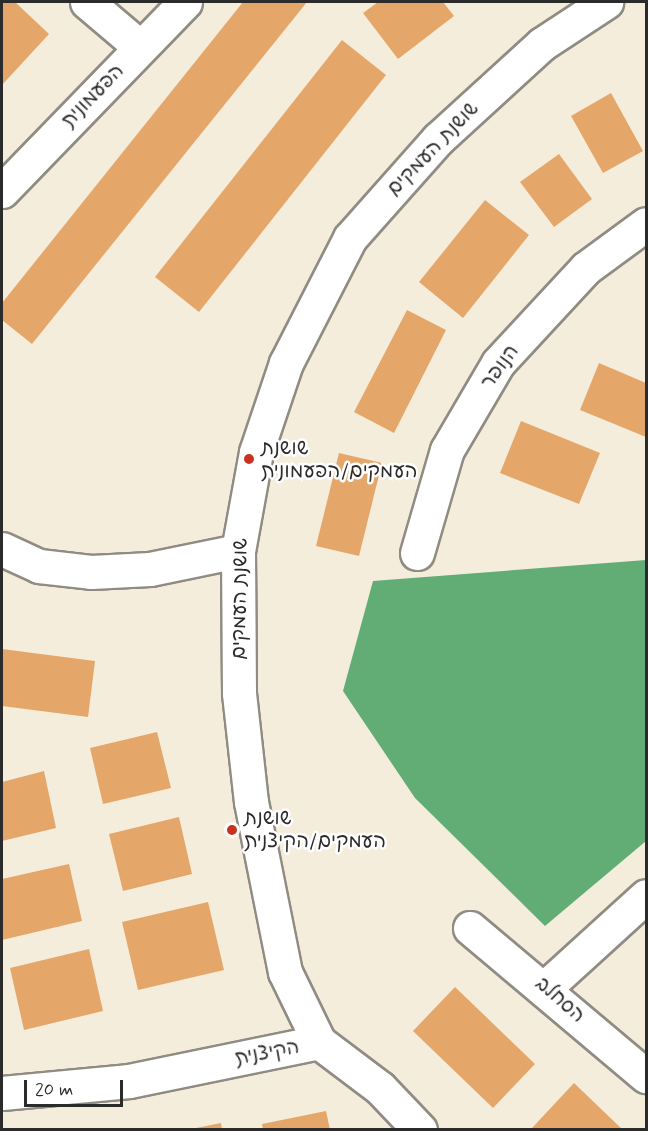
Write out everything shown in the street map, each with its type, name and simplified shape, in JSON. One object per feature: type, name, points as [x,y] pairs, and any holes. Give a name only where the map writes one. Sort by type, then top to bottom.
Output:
[{"type":"street","points":[[87,2],[140,47]]},
{"type":"street","name":"הפעמונית","points":[[2,191],[185,2]]},
{"type":"street","name":"שושנת העמקים","points":[[420,1130],[380,1088],[319,1042],[285,972],[251,802],[239,693],[238,551],[256,452],[286,363],[350,238],[438,139],[542,44],[606,2]]},
{"type":"street","name":"הנופר","points":[[417,553],[447,450],[498,363],[586,268],[646,224]]},
{"type":"street","points":[[2,549],[39,566],[91,572],[150,569],[238,551]]},
{"type":"street","points":[[546,987],[646,896]]},
{"type":"street","name":"הסחלב","points":[[470,928],[546,987],[646,1076]]},
{"type":"street","name":"הקיצנית","points":[[2,1093],[129,1081],[319,1042]]},
{"type":"green space","points":[[646,560],[646,841],[545,926],[415,798],[343,691],[373,581]]},
{"type":"building","points":[[2,2],[15,2],[49,34],[2,85]]},
{"type":"building","points":[[243,2],[307,2],[32,344],[2,320],[2,303]]},
{"type":"building","points":[[378,2],[443,2],[454,16],[398,59],[363,13]]},
{"type":"building","points":[[342,40],[386,75],[199,312],[155,277]]},
{"type":"building","points":[[611,93],[643,151],[603,173],[571,116]]},
{"type":"building","points":[[559,154],[592,199],[554,227],[520,182]]},
{"type":"building","points":[[485,200],[529,235],[463,318],[419,282]]},
{"type":"building","points":[[407,310],[446,330],[394,433],[354,412]]},
{"type":"building","points":[[599,363],[646,383],[646,437],[580,410]]},
{"type":"building","points":[[521,421],[600,453],[579,504],[500,473]]},
{"type":"building","points":[[339,453],[382,463],[359,556],[316,546]]},
{"type":"building","points":[[2,649],[95,661],[88,717],[2,706]]},
{"type":"building","points":[[157,732],[171,788],[103,804],[90,748]]},
{"type":"building","points":[[44,771],[56,828],[2,841],[2,782]]},
{"type":"building","points":[[179,817],[192,874],[123,891],[109,834]]},
{"type":"building","points":[[69,864],[82,921],[2,940],[2,879]]},
{"type":"building","points":[[208,902],[224,970],[138,990],[122,922]]},
{"type":"building","points":[[89,949],[103,1011],[24,1030],[10,968]]},
{"type":"building","points":[[455,987],[535,1064],[493,1108],[413,1031]]},
{"type":"building","points":[[574,1083],[623,1130],[532,1128]]},
{"type":"building","points":[[326,1111],[330,1130],[263,1130],[262,1124]]},
{"type":"building","points":[[221,1123],[222,1130],[196,1130],[196,1128]]},
{"type":"place","name":"שושנת העמקים/הפעמונית","points":[[249,459]]},
{"type":"place","name":"שושנת העמקים/הקיצנית","points":[[232,830]]}]
